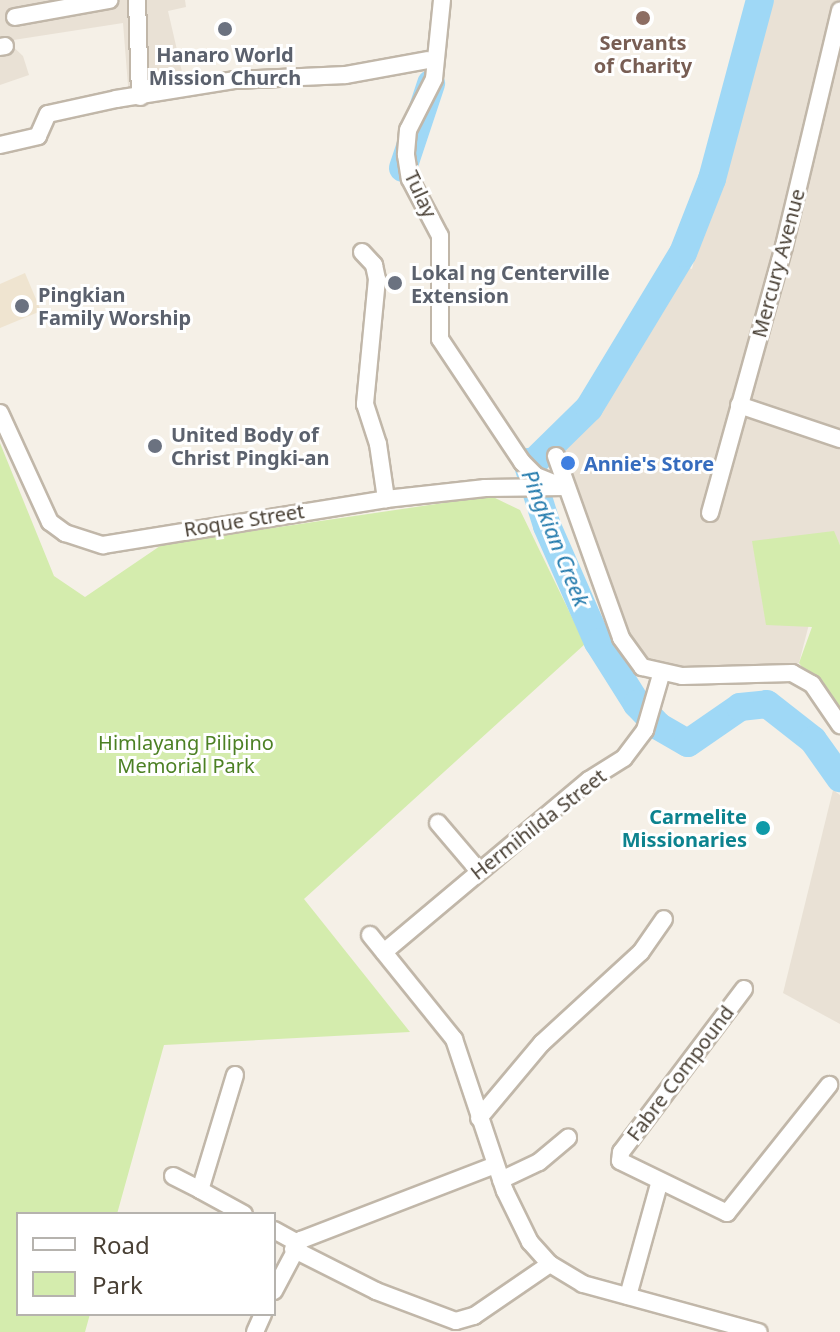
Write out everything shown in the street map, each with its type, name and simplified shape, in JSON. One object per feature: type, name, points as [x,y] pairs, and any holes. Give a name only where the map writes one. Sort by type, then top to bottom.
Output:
[{"type":"street","points":[[15,17],[109,0]]},
{"type":"street","points":[[137,0],[140,97]]},
{"type":"street","name":"Tulay","points":[[442,0],[434,79],[408,130],[406,155],[410,179],[440,236],[440,339],[522,462],[550,488]]},
{"type":"street","name":"Mercury Avenue","points":[[710,513],[784,246],[840,11]]},
{"type":"street","points":[[0,145],[38,136],[48,114],[235,80],[346,75],[428,60]]},
{"type":"street","points":[[362,252],[374,265],[377,279],[365,404],[378,444],[386,499]]},
{"type":"street","points":[[739,405],[840,439]]},
{"type":"street","name":"Roque Street","points":[[0,413],[39,507],[65,533],[103,545],[386,499],[485,488],[550,488]]},
{"type":"street","points":[[556,456],[550,488],[621,638],[642,667],[661,675],[792,673],[812,684],[840,725]]},
{"type":"street","name":"Hermihilda Street","points":[[384,952],[589,780],[624,758],[645,730],[661,675]]},
{"type":"street","points":[[438,823],[478,870]]},
{"type":"street","points":[[479,1118],[542,1043],[641,952],[664,919]]},
{"type":"street","points":[[370,935],[454,1039],[498,1172],[519,1222],[550,1264],[583,1284],[759,1332]]},
{"type":"street","name":"Fabre Compound","points":[[744,989],[621,1152],[624,1164],[727,1213],[829,1085]]},
{"type":"street","points":[[200,1190],[235,1075]]},
{"type":"street","points":[[276,1287],[295,1246],[498,1172],[539,1162],[568,1138]]},
{"type":"street","points":[[173,1176],[240,1212]]},
{"type":"street","points":[[628,1296],[660,1181]]},
{"type":"street","points":[[276,1232],[295,1246],[376,1291],[456,1321],[474,1316],[550,1264]]},
{"type":"shaded area","points":[[0,0],[185,0],[186,7],[168,11],[186,89],[129,98],[123,23],[7,41],[23,56],[29,75],[0,85]]},
{"type":"shaded area","points":[[760,0],[840,0],[840,545],[833,531],[799,663],[647,675],[619,632],[560,457],[680,265],[692,269]]},
{"type":"shaded area","points":[[25,273],[41,311],[0,328],[0,284]]},
{"type":"shaded area","points":[[833,790],[840,795],[840,1024],[783,993]]},
{"type":"green space","name":"Himlayang Pilipino Memorial Park","points":[[0,443],[54,576],[85,597],[163,544],[491,496],[520,510],[585,644],[304,899],[410,1032],[164,1045],[118,1212],[16,1212],[16,1316],[89,1316],[85,1332],[0,1332]]},
{"type":"green space","points":[[834,531],[840,545],[840,717],[799,663],[812,627],[766,625],[752,541]]},
{"type":"waterway","points":[[532,464],[589,408],[683,253],[712,179],[760,0]]},
{"type":"waterway","name":"Pingkian Creek","points":[[403,168],[431,84]]},
{"type":"waterway","name":"Pingkian Creek","points":[[527,462],[547,526],[598,642],[637,704],[658,726],[688,743],[740,707],[767,704],[813,740],[840,778]]},
{"type":"place","name":"Servants of Charity","points":[[643,18]]},
{"type":"place","name":"Hanaro World Mission Church","points":[[225,29]]},
{"type":"place","name":"Lokal ng Centerville Extension","points":[[395,283]]},
{"type":"place","name":"Pingkian Family Worship","points":[[22,306]]},
{"type":"place","name":"United Body of Christ Pingki-an","points":[[155,446]]},
{"type":"place","name":"Annie's Store","points":[[568,463]]},
{"type":"place","name":"Carmelite Missionaries","points":[[763,828]]}]
